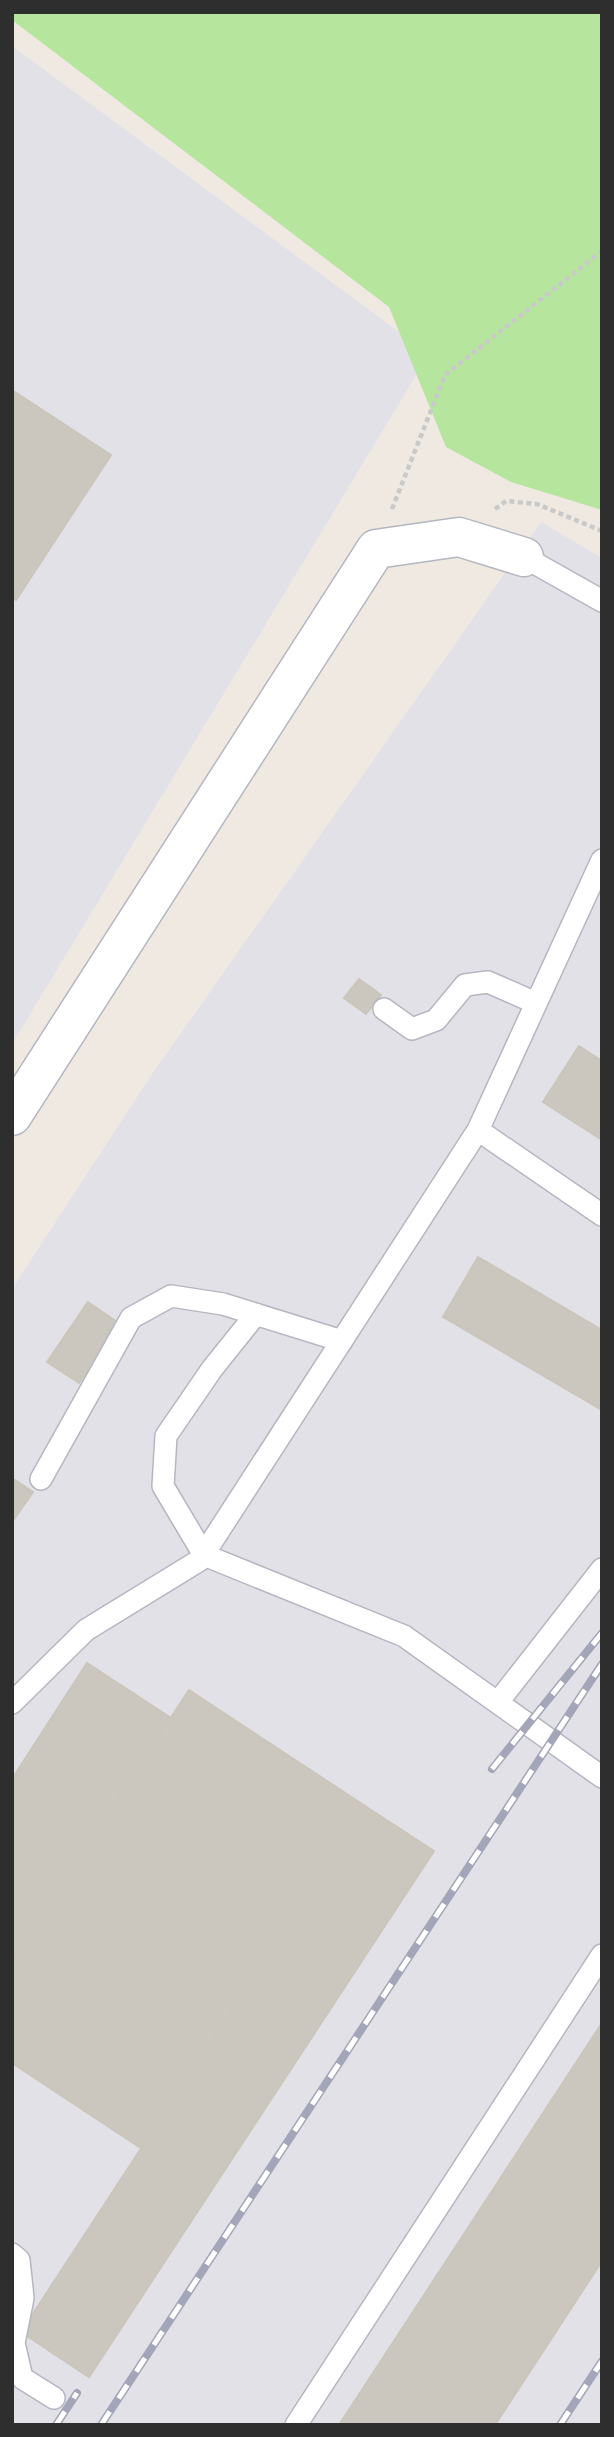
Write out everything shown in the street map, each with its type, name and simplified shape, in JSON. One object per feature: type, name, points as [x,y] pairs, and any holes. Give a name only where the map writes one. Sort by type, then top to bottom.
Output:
[{"type":"street","points":[[12,1116],[376,549],[459,537],[524,557]]},
{"type":"lane","points":[[524,557],[602,601]]},
{"type":"lane","points":[[12,1703],[86,1630],[204,1555],[478,1130],[602,860]]},
{"type":"lane","points":[[384,1009],[412,1029],[436,1020],[465,985],[488,982],[536,1003]]},
{"type":"lane","points":[[478,1130],[602,1215]]},
{"type":"lane","points":[[41,1479],[131,1318],[171,1296],[223,1304],[342,1341]]},
{"type":"lane","points":[[256,1314],[212,1369],[166,1436],[163,1486],[204,1555],[404,1636],[602,1777]]},
{"type":"lane","points":[[498,1702],[602,1569]]},
{"type":"lane","points":[[296,2425],[602,1955]]},
{"type":"lane","points":[[12,2254],[19,2260],[23,2298],[14,2343],[22,2378],[54,2398]]},
{"type":"path","points":[[376,549],[445,375],[602,251]]},
{"type":"shaded area","points":[[12,46],[429,354],[12,1044]]},
{"type":"shaded area","points":[[541,522],[602,558],[602,2425],[12,2425],[12,1289],[150,1077]]},
{"type":"green space","points":[[12,12],[602,12],[602,510],[511,482],[446,447],[389,307],[12,20]]},
{"type":"building","points":[[12,390],[111,455],[16,600],[12,597]]},
{"type":"building","points":[[359,979],[381,995],[366,1014],[344,998]]},
{"type":"building","points":[[579,1046],[602,1061],[602,1140],[543,1102]]},
{"type":"building","points":[[478,1257],[602,1330],[602,1410],[443,1317]]},
{"type":"building","points":[[88,1302],[120,1324],[79,1383],[47,1362]]},
{"type":"building","points":[[12,1478],[33,1492],[12,1522]]},
{"type":"building","points":[[87,1663],[171,1718],[12,1961],[12,1779]]},
{"type":"building","points":[[189,1690],[365,1806],[141,2148],[12,2063],[12,1961]]},
{"type":"building","points":[[365,1806],[434,1851],[89,2377],[21,2332]]},
{"type":"building","points":[[602,2023],[602,2261],[495,2425],[339,2425]]},
{"type":"railway","points":[[492,1769],[602,1633]]},
{"type":"railway","points":[[101,2425],[602,1664]]},
{"type":"railway","points":[[560,2425],[602,2361]]},
{"type":"railway","points":[[56,2425],[77,2393]]}]
